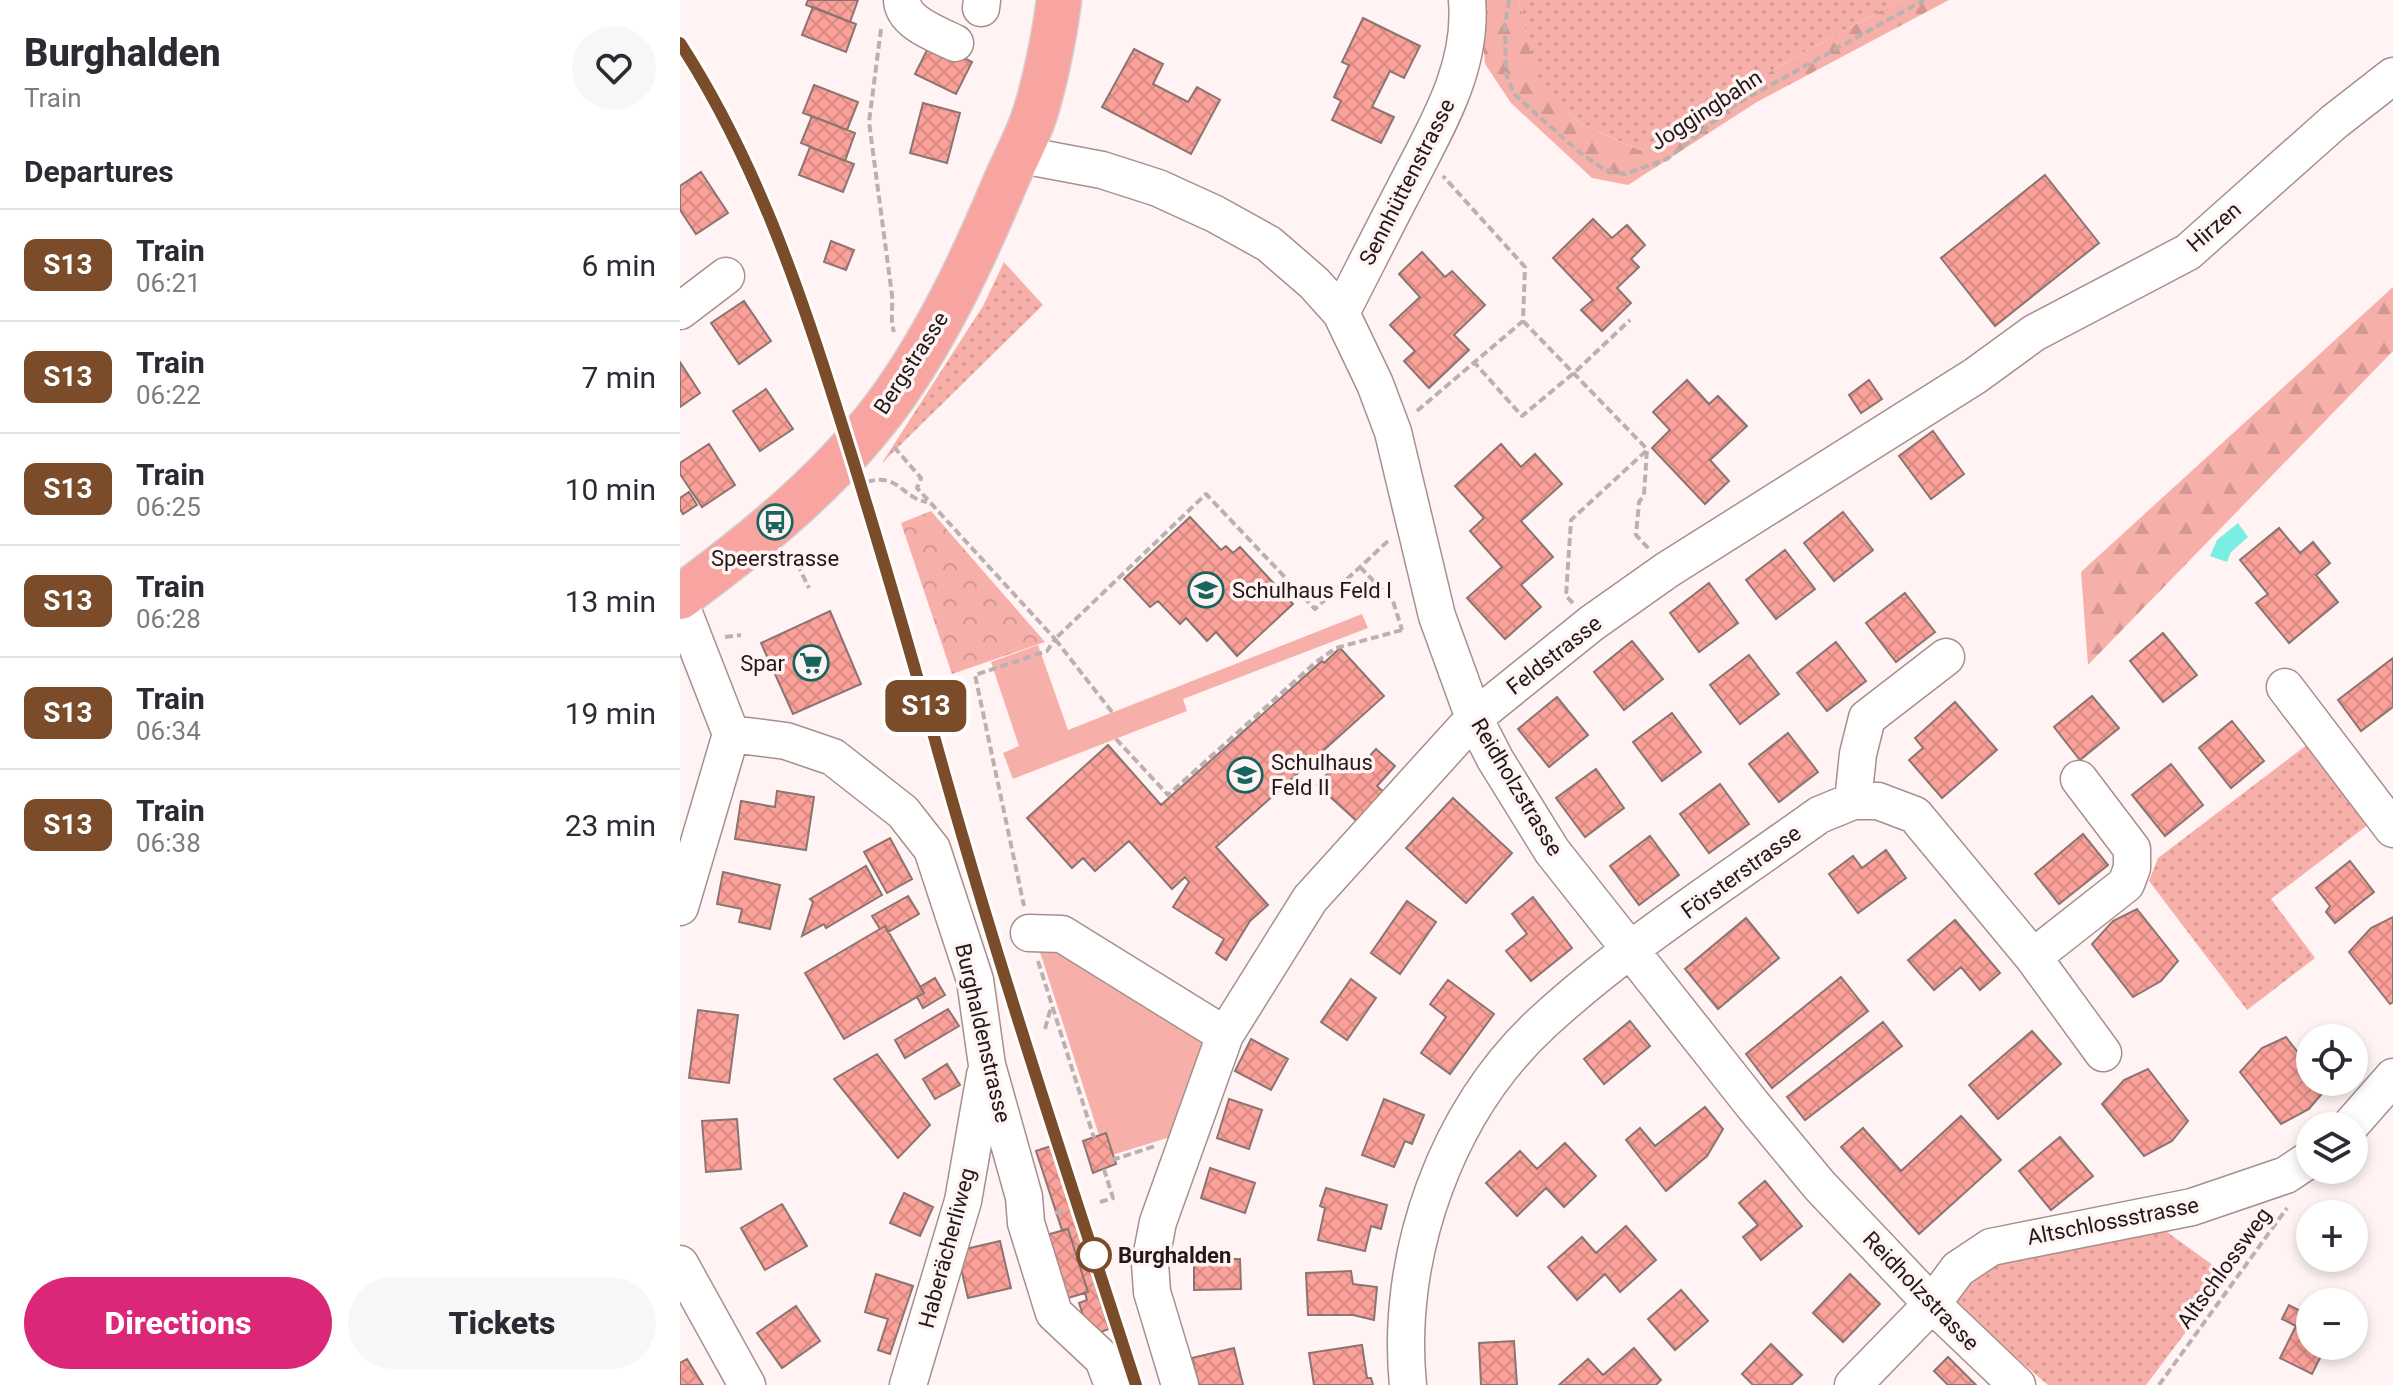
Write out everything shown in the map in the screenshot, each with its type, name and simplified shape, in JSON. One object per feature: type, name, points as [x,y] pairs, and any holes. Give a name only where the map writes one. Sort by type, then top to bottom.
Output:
[{"type":"main road","name":"Bergstrasse","points":[[1017,154],[1015,116],[1035,0]]},
{"type":"main road","name":"Bergstrasse","points":[[680,597],[728,562],[815,485],[863,435],[895,394],[952,299],[1031,128],[1059,0]]},
{"type":"street","name":"Sennhüttenstrasse","points":[[1341,313],[1449,104],[1462,64],[1467,0]]},
{"type":"street","points":[[893,8],[901,5],[910,18],[955,43]]},
{"type":"street","name":"Hirzen","points":[[1975,376],[2034,333],[2188,252],[2334,122],[2393,76]]},
{"type":"street","name":"Reidholzstrasse","points":[[1017,154],[1102,170],[1158,188],[1215,214],[1269,244],[1314,283],[1341,313],[1375,384],[1393,432],[1437,616],[1474,718],[1495,759],[1552,851],[1820,1186],[1932,1304],[2017,1385]]},
{"type":"street","points":[[680,311],[726,276]]},
{"type":"street","name":"Feldstrasse","points":[[1180,1385],[1152,1292],[1150,1263],[1158,1222],[1225,1035],[1310,899],[1474,718],[1592,623],[1667,570],[1975,376]]},
{"type":"street","points":[[680,603],[731,734],[680,907]]},
{"type":"street","points":[[1946,657],[1867,718],[1858,754],[1853,801],[1878,801],[1915,815],[2033,957],[2103,1053]]},
{"type":"street","points":[[2285,687],[2393,829]]},
{"type":"street","name":"Burghaldenstrasse","points":[[731,734],[786,741],[833,757],[903,812],[932,849],[975,980],[987,1065],[1024,1197],[1026,1223],[1054,1313],[1103,1359],[1113,1385]]},
{"type":"street","points":[[2033,957],[2126,884],[2132,868],[2132,849],[2079,779]]},
{"type":"street","name":"Försterstrasse","points":[[1408,1385],[1406,1344],[1413,1267],[1433,1192],[1449,1155],[1482,1097],[1514,1053],[1542,1023],[1632,950],[1819,815],[1853,801]]},
{"type":"street","points":[[1029,933],[1062,934],[1225,1035]]},
{"type":"street","name":"Haberächerliweg","points":[[910,1384],[963,1201],[987,1065]]},
{"type":"street","points":[[2362,1112],[2393,1077]]},
{"type":"street","name":"Altschlossstrasse","points":[[1853,1385],[1932,1304],[1958,1269],[1991,1247],[2192,1207],[2286,1175],[2296,1168]]},
{"type":"street","points":[[680,1264],[747,1385]]},
{"type":"path","name":"Joggingbahn","points":[[1509,0],[1505,24],[1506,74],[1514,94],[1579,152],[1605,170],[1625,174],[1667,159],[1735,105],[1924,0]]},
{"type":"path","points":[[893,8],[869,122],[892,295],[890,318],[897,342]]},
{"type":"path","points":[[1423,154],[1525,267],[1523,321],[1647,449],[1644,495],[1639,502],[1636,535],[1667,570]]},
{"type":"path","points":[[1473,361],[1522,416],[1630,320]]},
{"type":"path","points":[[1393,432],[1523,321]]},
{"type":"path","points":[[888,440],[921,478],[917,488],[1055,639],[1112,712]]},
{"type":"path","points":[[1592,623],[1566,596],[1571,520],[1647,449]]},
{"type":"path","points":[[865,483],[890,480],[921,501],[930,502]]},
{"type":"path","points":[[1094,1138],[1029,933],[975,675],[1047,651],[1055,639],[1206,494],[1315,609],[1413,518]]},
{"type":"path","points":[[792,553],[809,588]]},
{"type":"path","points":[[1360,567],[1393,601],[1402,630]]},
{"type":"path","points":[[1116,739],[1168,795],[1316,662],[1336,648],[1402,630],[1437,616]]},
{"type":"path","points":[[725,637],[741,635]]},
{"type":"path","points":[[1045,1029],[1052,1005]]},
{"type":"path","points":[[1100,1202],[1113,1198],[1102,1163]]},
{"type":"path","name":"Altschlossweg","points":[[2159,1385],[2288,1207]]},
{"type":"green space","points":[[1479,0],[1519,0],[1535,75],[1579,123],[1639,150],[1797,56],[1901,0],[1949,0],[1757,102],[1628,185],[1592,178],[1511,103],[1485,64]]},
{"type":"green space","points":[[1519,0],[1901,0],[1797,56],[1639,150],[1579,123],[1534,75]]},
{"type":"green space","points":[[1004,262],[1043,305],[882,463],[983,306]]},
{"type":"green space","points":[[2393,287],[2393,351],[2088,665],[2081,572]]},
{"type":"green space","points":[[931,511],[1045,642],[952,674],[901,523]]},
{"type":"green space","points":[[1362,614],[1368,628],[1183,699],[1187,711],[1013,779],[1003,753],[1019,746],[991,662],[1038,645],[1068,730]]},
{"type":"green space","points":[[2308,744],[2369,824],[2271,899],[2315,958],[2247,1010],[2149,881],[2158,858]]},
{"type":"green space","points":[[1062,939],[1220,1037],[1183,1133],[1106,1157],[1037,943]]},
{"type":"green space","points":[[2160,1227],[2228,1276],[2146,1385],[2048,1385],[1958,1308],[1959,1286],[2001,1253]]},
{"type":"water","points":[[2238,523],[2248,537],[2231,552],[2227,562],[2210,556],[2217,540]]},
{"type":"building","points":[[808,0],[858,0],[850,22],[806,5]]},
{"type":"building","points":[[813,7],[856,24],[846,52],[802,35]]},
{"type":"building","points":[[1363,18],[1420,46],[1404,78],[1390,71],[1372,107],[1394,117],[1381,143],[1332,120],[1341,101],[1334,97],[1349,65],[1342,62]]},
{"type":"building","points":[[931,42],[972,62],[956,94],[915,74]]},
{"type":"building","points":[[1134,49],[1163,64],[1153,84],[1188,102],[1197,87],[1220,100],[1191,154],[1102,107]]},
{"type":"building","points":[[814,85],[858,102],[847,130],[803,113]]},
{"type":"building","points":[[923,103],[960,113],[947,163],[910,153]]},
{"type":"building","points":[[812,116],[855,133],[845,161],[801,143]]},
{"type":"building","points":[[810,147],[854,164],[843,192],[799,175]]},
{"type":"building","points":[[701,172],[728,213],[696,234],[680,210],[680,186]]},
{"type":"building","points":[[2045,175],[2099,243],[1995,326],[1941,258]]},
{"type":"building","points":[[1593,219],[1612,238],[1627,225],[1645,245],[1631,259],[1639,267],[1617,288],[1631,303],[1602,331],[1581,310],[1593,300],[1553,258]]},
{"type":"building","points":[[831,241],[854,250],[846,270],[824,262]]},
{"type":"building","points":[[1422,252],[1445,277],[1452,271],[1485,305],[1454,335],[1469,350],[1429,388],[1404,361],[1415,351],[1390,325],[1420,297],[1399,274]]},
{"type":"building","points":[[744,301],[771,341],[739,364],[711,323]]},
{"type":"building","points":[[680,362],[700,393],[680,407]]},
{"type":"building","points":[[1687,380],[1709,404],[1718,396],[1747,426],[1710,460],[1729,481],[1705,504],[1652,448],[1670,430],[1653,412]]},
{"type":"building","points":[[1869,380],[1882,399],[1861,413],[1849,395]]},
{"type":"building","points":[[766,389],[793,429],[760,451],[733,411]]},
{"type":"building","points":[[1933,431],[1964,474],[1931,499],[1899,456]]},
{"type":"building","points":[[709,444],[735,485],[702,507],[680,474],[680,463]]},
{"type":"building","points":[[1501,444],[1521,467],[1535,454],[1562,484],[1521,521],[1553,557],[1521,585],[1541,607],[1505,639],[1467,598],[1502,567],[1470,531],[1484,518],[1455,486]]},
{"type":"building","points":[[689,492],[697,505],[683,514],[680,498]]},
{"type":"building","points":[[1843,512],[1873,550],[1834,581],[1804,543]]},
{"type":"building","name":"Schulhaus Feld I","points":[[1190,517],[1221,550],[1226,546],[1233,553],[1240,547],[1293,604],[1237,656],[1216,632],[1207,641],[1186,618],[1180,624],[1158,601],[1150,607],[1124,579]]},
{"type":"building","points":[[2279,528],[2300,553],[2313,542],[2330,563],[2316,575],[2338,602],[2289,643],[2256,603],[2268,594],[2240,560]]},
{"type":"building","points":[[1785,550],[1815,589],[1776,619],[1746,580]]},
{"type":"building","points":[[1709,583],[1738,623],[1699,652],[1670,613]]},
{"type":"building","points":[[1905,593],[1935,632],[1896,662],[1866,623]]},
{"type":"building","name":"Spar","points":[[830,611],[861,684],[793,714],[761,643]]},
{"type":"building","points":[[2163,633],[2197,675],[2163,702],[2130,661]]},
{"type":"building","points":[[1632,641],[1663,679],[1624,710],[1594,672]]},
{"type":"building","points":[[1836,642],[1866,681],[1827,711],[1797,673]]},
{"type":"building","name":"Schulhaus Feld II","points":[[1340,648],[1384,696],[1216,847],[1268,905],[1250,921],[1226,960],[1216,953],[1224,939],[1173,907],[1189,882],[1185,877],[1172,889],[1129,841],[1095,871],[1083,858],[1072,868],[1027,818],[1108,745],[1161,805]]},
{"type":"building","points":[[1749,655],[1779,694],[1740,724],[1710,685]]},
{"type":"building","points":[[2393,658],[2393,707],[2361,731],[2338,700]]},
{"type":"building","points":[[2092,696],[2119,728],[2080,760],[2054,727]]},
{"type":"building","points":[[1557,697],[1588,735],[1549,767],[1518,729]]},
{"type":"building","points":[[1955,702],[1997,750],[1942,798],[1909,760],[1923,748],[1915,738]]},
{"type":"building","points":[[1672,713],[1701,752],[1662,781],[1633,742]]},
{"type":"building","points":[[2232,721],[2264,761],[2231,788],[2199,748]]},
{"type":"building","points":[[1788,733],[1818,772],[1779,802],[1749,764]]},
{"type":"building","points":[[1376,749],[1395,766],[1377,786],[1387,795],[1360,824],[1317,785],[1344,756],[1358,769]]},
{"type":"building","points":[[2171,764],[2203,805],[2165,836],[2132,795]]},
{"type":"building","points":[[1596,769],[1624,808],[1585,837],[1556,798]]},
{"type":"building","points":[[1720,784],[1749,824],[1709,853],[1680,814]]},
{"type":"building","points":[[777,791],[814,797],[806,850],[735,839],[741,801],[775,807]]},
{"type":"building","points":[[1453,798],[1512,853],[1466,903],[1406,848]]},
{"type":"building","points":[[2083,834],[2108,865],[2059,904],[2035,874]]},
{"type":"building","points":[[1650,836],[1679,875],[1639,905],[1610,866]]},
{"type":"building","points":[[890,838],[912,879],[887,893],[864,852]]},
{"type":"building","points":[[1886,850],[1906,878],[1858,913],[1829,874],[1853,856],[1862,868]]},
{"type":"building","points":[[2350,861],[2374,892],[2335,923],[2326,912],[2330,906],[2316,888]]},
{"type":"building","points":[[866,866],[882,895],[826,928],[824,924],[802,936],[813,902],[810,899]]},
{"type":"building","points":[[723,872],[780,885],[770,929],[739,922],[742,909],[717,904]]},
{"type":"building","points":[[908,896],[919,914],[888,932],[885,926],[880,929],[872,916]]},
{"type":"building","points":[[1533,897],[1572,948],[1531,981],[1506,951],[1527,934],[1512,914]]},
{"type":"building","points":[[1407,901],[1436,922],[1400,974],[1371,953]]},
{"type":"building","points":[[2137,909],[2178,961],[2161,981],[2133,997],[2092,944],[2113,921]]},
{"type":"building","points":[[2393,917],[2393,1002],[2390,1004],[2349,952],[2371,928]]},
{"type":"building","points":[[1746,918],[1779,958],[1718,1009],[1685,969]]},
{"type":"building","points":[[1955,920],[2000,973],[1980,990],[1961,967],[1934,990],[1908,960]]},
{"type":"building","points":[[885,926],[924,993],[844,1039],[805,973]]},
{"type":"building","points":[[1841,977],[1868,1011],[1772,1088],[1746,1054]]},
{"type":"building","points":[[935,978],[945,995],[923,1008],[917,997],[924,993],[920,987]]},
{"type":"building","points":[[1351,979],[1376,998],[1347,1040],[1321,1022]]},
{"type":"building","points":[[1448,980],[1494,1014],[1450,1074],[1421,1053],[1446,1017],[1430,1004]]},
{"type":"building","points":[[948,1009],[959,1026],[905,1058],[895,1040]]},
{"type":"building","points":[[698,1010],[738,1015],[729,1083],[689,1078]]},
{"type":"building","points":[[1630,1021],[1650,1046],[1604,1084],[1584,1059]]},
{"type":"building","points":[[1883,1022],[1902,1046],[1805,1120],[1787,1097]]},
{"type":"building","points":[[2032,1031],[2061,1064],[1998,1119],[1969,1085]]},
{"type":"building","points":[[2286,1037],[2296,1050],[2296,1096],[2320,1096],[2309,1109],[2296,1112],[2296,1116],[2281,1124],[2240,1072],[2262,1048]]},
{"type":"building","points":[[1251,1039],[1288,1059],[1271,1090],[1235,1071]]},
{"type":"building","points":[[877,1054],[930,1125],[898,1158],[834,1079]]},
{"type":"building","points":[[947,1064],[960,1085],[935,1099],[923,1079]]},
{"type":"building","points":[[2148,1069],[2188,1121],[2172,1141],[2144,1156],[2102,1104],[2124,1080]]},
{"type":"building","points":[[1229,1099],[1262,1110],[1249,1149],[1217,1138]]},
{"type":"building","points":[[1384,1099],[1424,1115],[1412,1144],[1405,1141],[1394,1167],[1362,1155]]},
{"type":"building","points":[[1705,1107],[1723,1129],[1707,1156],[1666,1191],[1626,1140],[1640,1128],[1655,1146]]},
{"type":"building","points":[[1961,1116],[2001,1160],[1919,1234],[1841,1147],[1863,1128],[1901,1171]]},
{"type":"building","points":[[737,1119],[741,1169],[706,1172],[702,1121]]},
{"type":"building","points":[[1106,1133],[1116,1164],[1093,1173],[1083,1141]]},
{"type":"building","points":[[2060,1137],[2093,1176],[2051,1210],[2019,1171]]},
{"type":"building","points":[[1565,1143],[1596,1176],[1564,1207],[1546,1188],[1517,1216],[1486,1183],[1520,1151],[1537,1169]]},
{"type":"building","points":[[1051,1146],[1109,1329],[1090,1336],[1079,1303],[1087,1300],[1085,1293],[1088,1292],[1068,1229],[1062,1230],[1036,1151]]},
{"type":"building","points":[[1210,1168],[1255,1183],[1245,1213],[1201,1198]]},
{"type":"building","points":[[1765,1181],[1802,1226],[1761,1260],[1743,1237],[1758,1225],[1739,1203]]},
{"type":"building","points":[[1326,1188],[1387,1205],[1381,1229],[1371,1226],[1365,1251],[1318,1240],[1325,1208],[1320,1206]]},
{"type":"building","points":[[904,1193],[933,1207],[920,1236],[890,1223]]},
{"type":"building","points":[[782,1204],[807,1246],[765,1270],[741,1228]]},
{"type":"building","points":[[1626,1226],[1656,1260],[1620,1292],[1605,1274],[1577,1300],[1548,1267],[1582,1237],[1596,1253]]},
{"type":"building","points":[[1068,1229],[1088,1292],[1058,1301],[1039,1237]]},
{"type":"building","points":[[1000,1241],[1011,1288],[968,1298],[957,1251]]},
{"type":"building","points":[[1194,1259],[1240,1259],[1241,1289],[1194,1290]]},
{"type":"building","points":[[1351,1271],[1353,1284],[1377,1287],[1374,1320],[1353,1315],[1308,1315],[1306,1273]]},
{"type":"building","points":[[876,1274],[913,1286],[890,1354],[878,1350],[888,1319],[865,1312]]},
{"type":"building","points":[[1850,1274],[1880,1304],[1843,1342],[1813,1313]]},
{"type":"building","points":[[1681,1290],[1708,1321],[1675,1350],[1648,1319]]},
{"type":"building","points":[[2289,1305],[2296,1309],[2296,1326],[2282,1319]]},
{"type":"building","points":[[796,1306],[820,1341],[782,1368],[757,1333]]},
{"type":"building","points":[[2296,1326],[2296,1360],[2319,1360],[2312,1374],[2280,1358]]},
{"type":"building","points":[[1514,1341],[1517,1385],[1481,1385],[1479,1343]]},
{"type":"building","points":[[1771,1344],[1802,1375],[1791,1385],[1753,1385],[1742,1374]]},
{"type":"building","points":[[1362,1345],[1367,1378],[1371,1378],[1373,1385],[1314,1385],[1309,1353]]},
{"type":"building","points":[[1234,1348],[1243,1385],[1199,1385],[1192,1358]]},
{"type":"building","points":[[1634,1348],[1661,1380],[1656,1385],[1559,1385],[1588,1359],[1603,1375]]},
{"type":"building","points":[[1948,1357],[1976,1385],[1948,1385],[1934,1371]]},
{"type":"building","points":[[687,1359],[703,1385],[680,1385],[680,1363]]},
{"type":"railway","points":[[680,43],[752,177],[807,319],[869,511],[973,873],[1136,1385]]},
{"type":"train","name":"S13","points":[[680,43],[752,173],[781,242],[813,334],[873,520],[976,885],[1136,1385]]},
{"type":"place","name":"Speerstrasse","points":[[775,522]]},
{"type":"place","name":"Schulhaus Feld I","points":[[1206,590]]},
{"type":"place","name":"Spar","points":[[811,663]]},
{"type":"place","name":"Schulhaus Feld II","points":[[1245,775]]},
{"type":"place","name":"Burghalden","points":[[1094,1255]]}]
